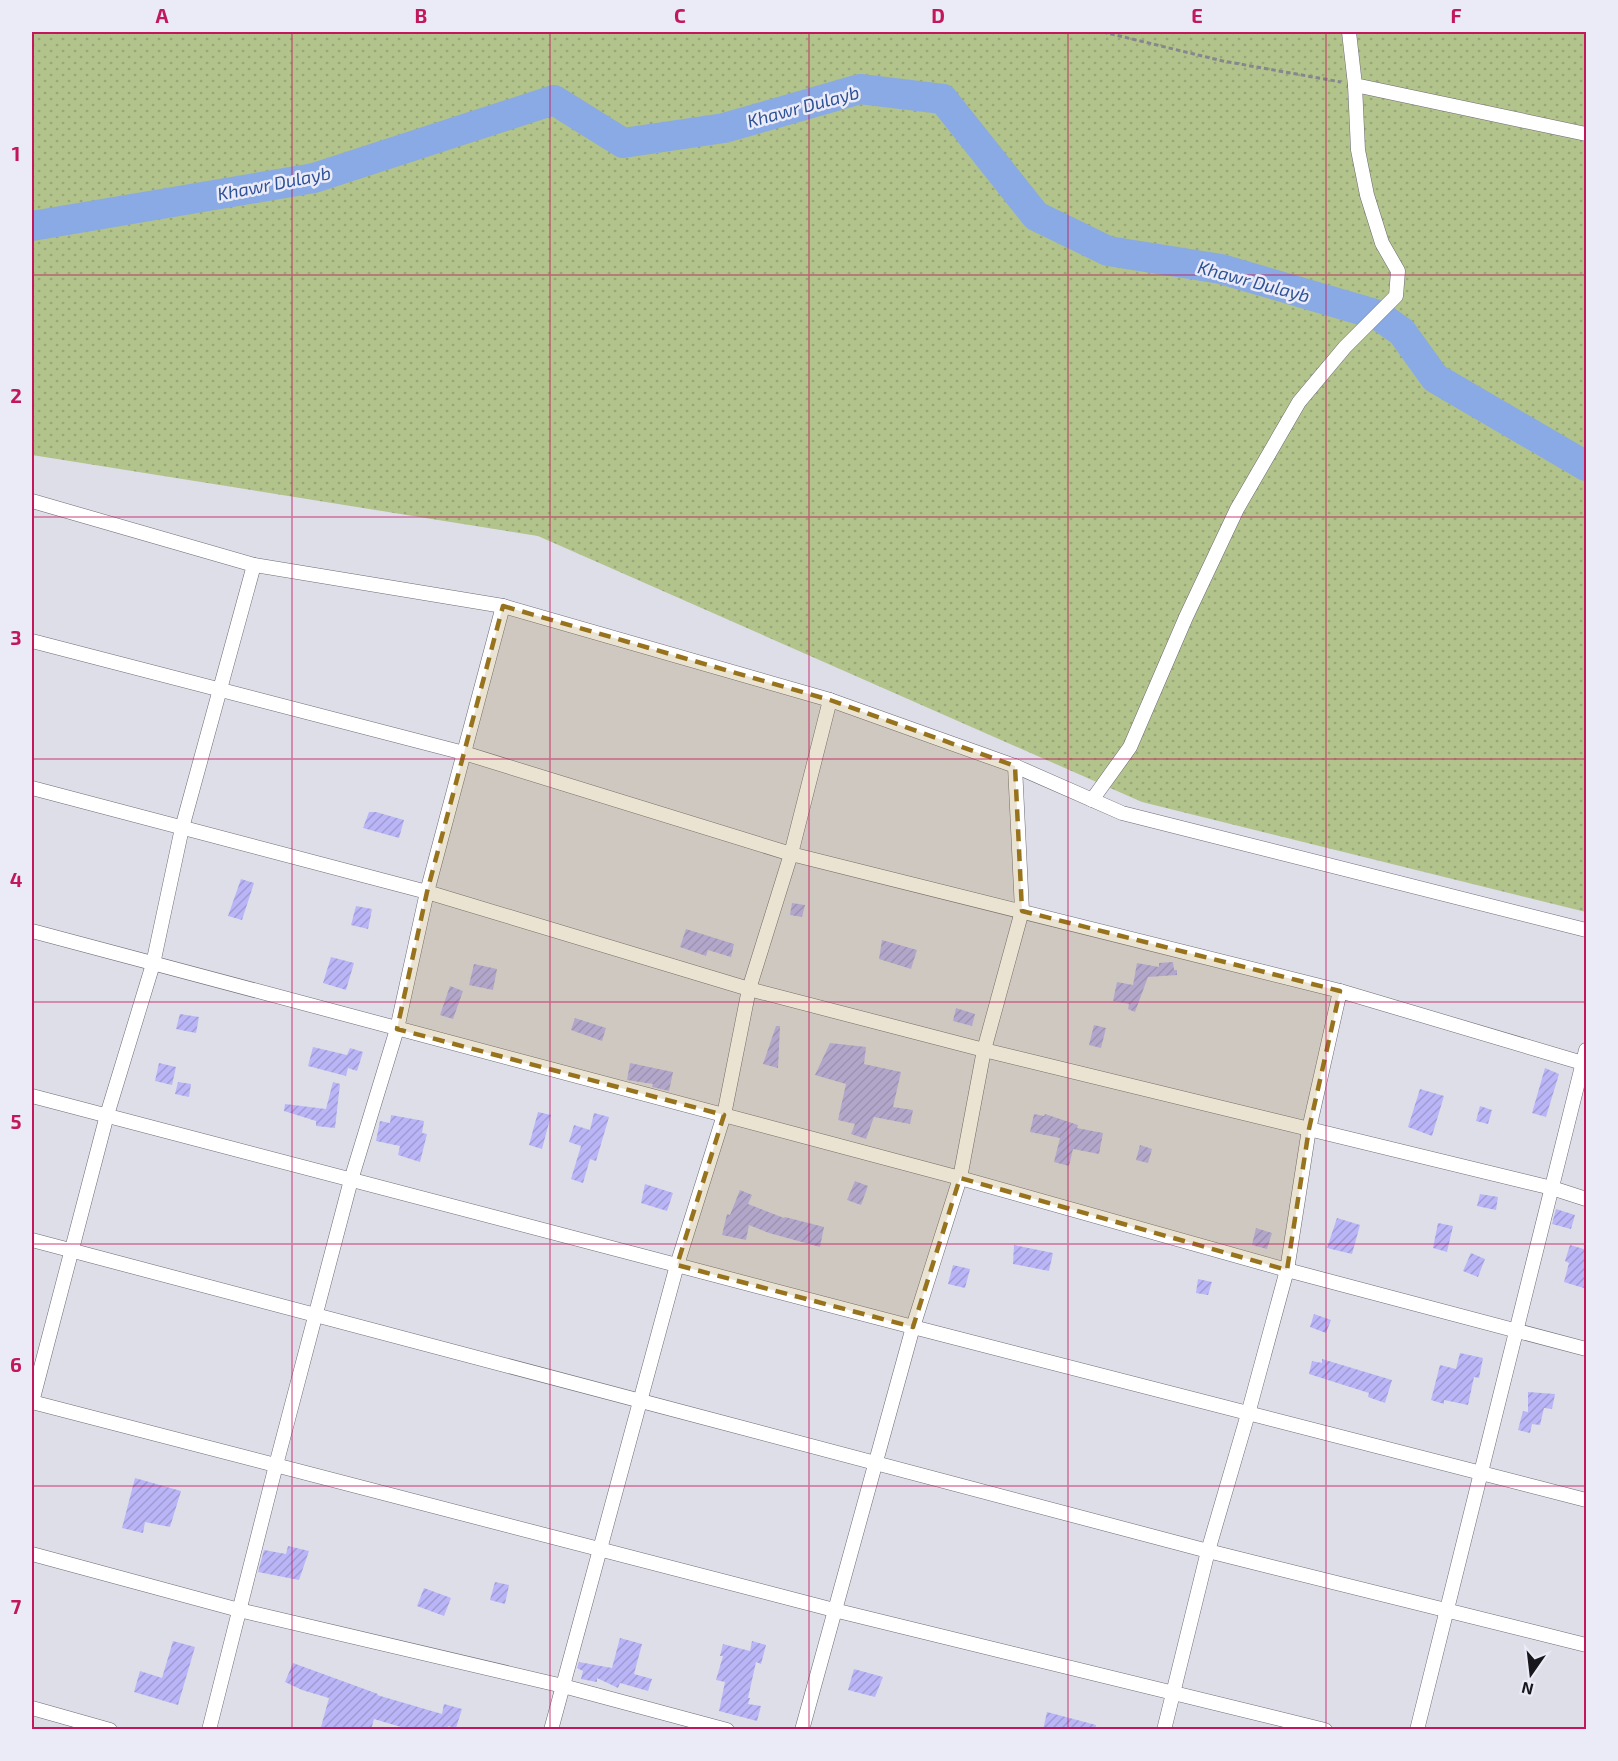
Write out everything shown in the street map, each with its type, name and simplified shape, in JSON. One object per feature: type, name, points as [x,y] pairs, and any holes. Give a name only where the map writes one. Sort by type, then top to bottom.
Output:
[{"type":"street","points":[[1092,800],[1130,747],[1186,617],[1237,508],[1299,402],[1345,347],[1396,296],[1398,271],[1382,243],[1367,195],[1359,150],[1349,32]]},
{"type":"street","points":[[1355,85],[1587,134]]},
{"type":"street","points":[[32,501],[254,565],[502,606],[831,700],[1015,766],[1122,813],[1587,930]]},
{"type":"street","points":[[254,565],[182,828],[153,964],[107,1115],[32,1402],[834,1610],[1325,1730]]},
{"type":"street","points":[[209,1730],[351,1180],[397,1029],[427,892],[502,606]]},
{"type":"street","points":[[32,641],[464,753],[791,854],[1340,991],[1585,1059],[1417,1730]]},
{"type":"street","points":[[551,1730],[677,1265],[724,1115],[750,989],[791,854],[831,700]]},
{"type":"street","points":[[802,1730],[913,1327],[960,1178],[984,1050],[1022,911],[1015,766]]},
{"type":"street","points":[[32,788],[427,892],[750,989],[984,1050],[1587,1198]]},
{"type":"street","points":[[32,931],[960,1178],[1287,1270],[1587,1349]]},
{"type":"street","points":[[1164,1730],[1208,1551],[1287,1270],[1310,1129],[1340,991]]},
{"type":"street","points":[[32,1096],[913,1327],[1587,1500]]},
{"type":"street","points":[[32,1240],[1208,1551],[1587,1645]]},
{"type":"street","points":[[32,1554],[239,1610],[563,1686],[727,1730]]},
{"type":"street","points":[[32,1708],[110,1730]]},
{"type":"path","points":[[1103,32],[1223,61],[1355,85]]},
{"type":"highlighted area","points":[[503,606],[830,700],[1015,766],[1022,911],[1340,991],[1309,1129],[1287,1270],[960,1178],[913,1327],[677,1265],[724,1115],[397,1029],[427,892]]},
{"type":"green space","points":[[32,32],[1586,32],[1586,912],[1142,802],[538,536],[32,455]]},
{"type":"building","points":[[369,812],[404,820],[399,838],[363,828]]},
{"type":"building","points":[[241,879],[254,883],[242,920],[228,916]]},
{"type":"building","points":[[792,903],[805,905],[802,917],[790,915]]},
{"type":"building","points":[[356,906],[372,909],[368,929],[351,925]]},
{"type":"building","points":[[686,929],[734,944],[731,957],[708,950],[706,956],[680,947]]},
{"type":"building","points":[[882,940],[917,950],[911,969],[879,959]]},
{"type":"building","points":[[331,957],[354,963],[346,990],[323,983]]},
{"type":"building","points":[[1173,962],[1177,975],[1148,977],[1135,1012],[1128,1009],[1129,1004],[1113,1001],[1117,982],[1133,985],[1137,963],[1159,967],[1159,963]]},
{"type":"building","points":[[474,964],[497,969],[493,990],[469,985]]},
{"type":"building","points":[[450,986],[463,991],[453,1019],[440,1015]]},
{"type":"building","points":[[956,1008],[975,1014],[972,1026],[953,1021]]},
{"type":"building","points":[[180,1014],[199,1017],[196,1033],[176,1029]]},
{"type":"building","points":[[575,1018],[606,1028],[602,1041],[571,1030]]},
{"type":"building","points":[[1094,1025],[1106,1028],[1101,1048],[1089,1045]]},
{"type":"building","points":[[776,1026],[780,1026],[778,1068],[763,1064]]},
{"type":"building","points":[[830,1043],[866,1047],[864,1064],[901,1072],[893,1107],[913,1110],[910,1124],[874,1117],[866,1139],[851,1134],[855,1124],[838,1120],[846,1084],[815,1075]]},
{"type":"building","points":[[313,1047],[347,1055],[350,1048],[363,1052],[357,1071],[348,1068],[346,1076],[308,1066]]},
{"type":"building","points":[[159,1063],[176,1067],[172,1085],[155,1081]]},
{"type":"building","points":[[630,1063],[673,1072],[669,1091],[652,1087],[653,1084],[627,1080]]},
{"type":"building","points":[[1545,1068],[1559,1074],[1546,1117],[1532,1113]]},
{"type":"building","points":[[178,1082],[191,1084],[189,1097],[175,1094]]},
{"type":"building","points":[[333,1082],[340,1084],[335,1128],[316,1126],[316,1121],[284,1111],[285,1104],[326,1109]]},
{"type":"building","points":[[1420,1089],[1444,1096],[1432,1136],[1408,1127]]},
{"type":"building","points":[[1480,1106],[1492,1110],[1488,1124],[1476,1121]]},
{"type":"building","points":[[538,1112],[551,1115],[542,1149],[529,1145]]},
{"type":"building","points":[[594,1113],[609,1117],[596,1161],[590,1159],[583,1183],[571,1179],[581,1146],[569,1142],[574,1125],[590,1130]]},
{"type":"building","points":[[1034,1114],[1044,1116],[1045,1114],[1078,1125],[1077,1128],[1103,1133],[1099,1154],[1073,1149],[1069,1166],[1054,1162],[1060,1138],[1030,1132]]},
{"type":"building","points":[[391,1115],[424,1121],[422,1133],[427,1134],[420,1162],[398,1155],[400,1146],[376,1141],[380,1121],[390,1123]]},
{"type":"building","points":[[1140,1145],[1152,1149],[1148,1163],[1136,1160]]},
{"type":"building","points":[[855,1181],[868,1186],[861,1205],[847,1200]]},
{"type":"building","points":[[645,1184],[673,1193],[667,1211],[641,1203]]},
{"type":"building","points":[[740,1190],[752,1195],[748,1204],[784,1218],[824,1227],[820,1247],[749,1225],[746,1240],[722,1235],[727,1214],[730,1215]]},
{"type":"building","points":[[1480,1194],[1498,1197],[1496,1210],[1477,1206]]},
{"type":"building","points":[[1556,1209],[1575,1215],[1571,1229],[1552,1224]]},
{"type":"building","points":[[1337,1218],[1360,1225],[1352,1254],[1327,1248]]},
{"type":"building","points":[[1438,1223],[1453,1226],[1447,1252],[1433,1248]]},
{"type":"building","points":[[1256,1228],[1272,1233],[1267,1249],[1252,1245]]},
{"type":"building","points":[[1014,1245],[1053,1253],[1049,1271],[1013,1264]]},
{"type":"building","points":[[1570,1245],[1587,1250],[1587,1289],[1564,1282],[1569,1263],[1565,1261]]},
{"type":"building","points":[[1471,1253],[1485,1259],[1478,1277],[1463,1271]]},
{"type":"building","points":[[953,1265],[970,1269],[965,1288],[948,1284]]},
{"type":"building","points":[[1198,1279],[1212,1282],[1208,1295],[1196,1293]]},
{"type":"building","points":[[1314,1314],[1331,1320],[1326,1333],[1310,1327]]},
{"type":"building","points":[[1460,1353],[1483,1358],[1479,1378],[1474,1377],[1468,1405],[1444,1400],[1444,1404],[1431,1400],[1440,1365],[1456,1369]]},
{"type":"building","points":[[1322,1359],[1392,1380],[1385,1403],[1368,1397],[1369,1393],[1309,1374],[1312,1361],[1322,1363]]},
{"type":"building","points":[[1528,1392],[1555,1394],[1552,1409],[1544,1408],[1540,1425],[1532,1424],[1530,1433],[1518,1430],[1523,1411],[1528,1412]]},
{"type":"building","points":[[135,1478],[181,1491],[170,1527],[145,1522],[143,1533],[122,1528]]},
{"type":"building","points":[[288,1546],[309,1551],[299,1580],[258,1572],[264,1550],[286,1554]]},
{"type":"building","points":[[495,1582],[509,1585],[505,1604],[490,1600]]},
{"type":"building","points":[[424,1588],[451,1598],[444,1616],[417,1606]]},
{"type":"building","points":[[620,1638],[642,1644],[634,1674],[652,1679],[648,1691],[620,1683],[618,1688],[597,1678],[597,1682],[581,1679],[583,1671],[577,1668],[579,1662],[612,1668]]},
{"type":"building","points":[[173,1641],[195,1647],[178,1705],[134,1692],[140,1671],[162,1678]]},
{"type":"building","points":[[752,1641],[766,1645],[761,1664],[756,1662],[748,1698],[750,1698],[748,1704],[761,1706],[757,1721],[719,1711],[725,1682],[716,1680],[723,1656],[720,1656],[723,1644],[750,1651]]},
{"type":"building","points":[[293,1663],[377,1695],[442,1714],[444,1704],[462,1709],[456,1728],[448,1726],[447,1730],[411,1730],[374,1719],[371,1730],[330,1730],[321,1727],[329,1698],[285,1682]]},
{"type":"building","points":[[854,1669],[883,1677],[875,1697],[848,1690]]},
{"type":"building","points":[[1047,1712],[1096,1725],[1095,1730],[1043,1730]]},
{"type":"waterway","name":"Khawr Dulayb","points":[[32,226],[314,178],[554,100],[623,143],[724,128],[860,89],[943,99],[1036,216],[1108,251],[1221,269],[1378,315],[1402,332],[1435,378],[1586,466]]}]
